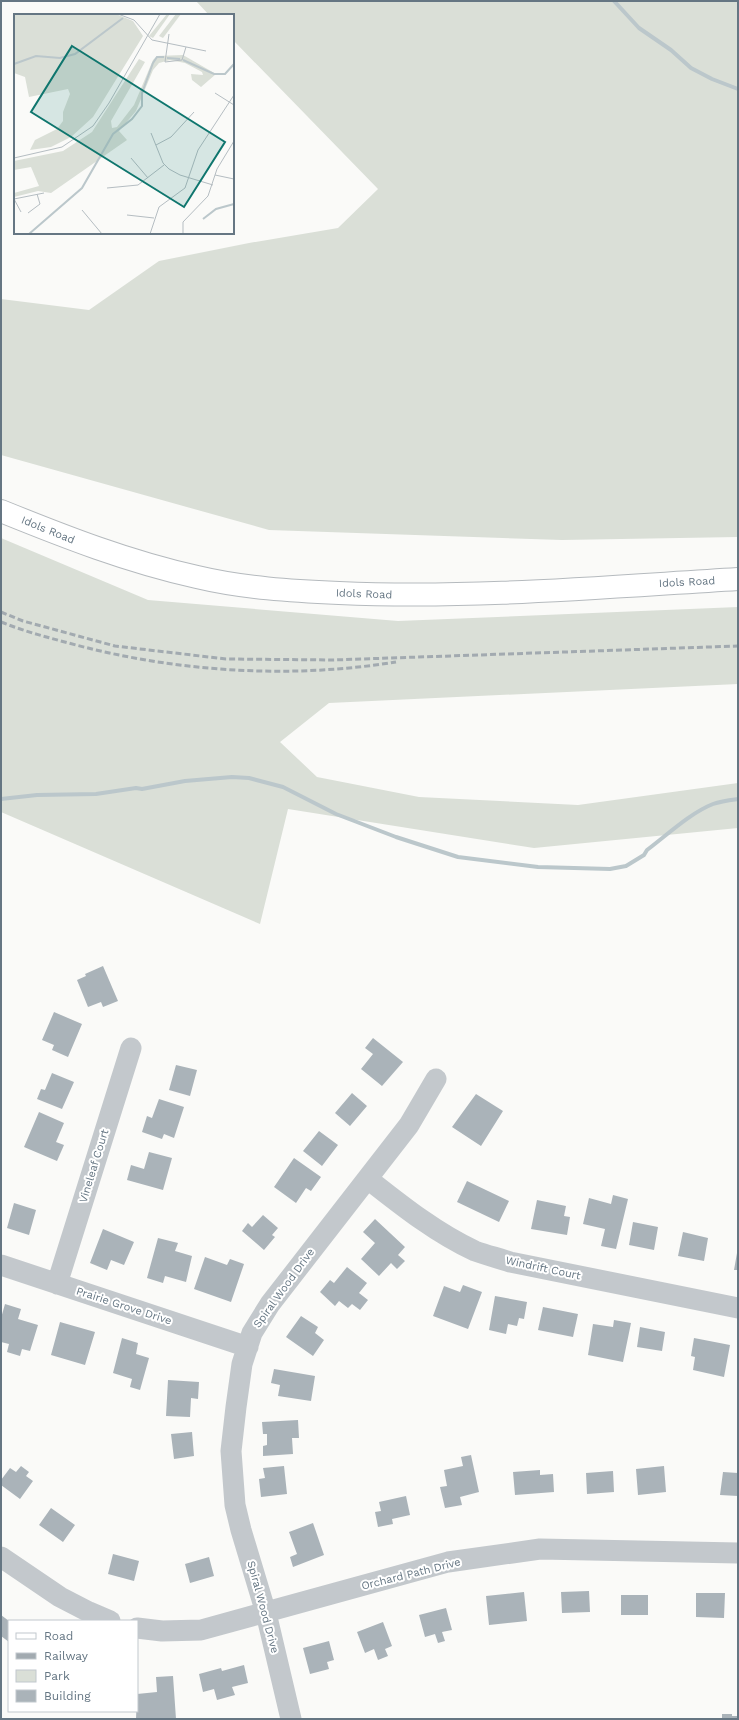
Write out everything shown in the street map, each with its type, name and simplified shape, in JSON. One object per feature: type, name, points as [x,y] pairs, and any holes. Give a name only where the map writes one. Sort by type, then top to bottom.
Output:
[{"type":"main road","name":"Idols Road","points":[[1,511],[63,536],[124,558],[198,578],[282,590],[380,595],[469,594],[738,579]]},
{"type":"street","name":"Vineleaf Court","points":[[57,1284],[131,1048]]},
{"type":"street","name":"Spiral Wood Drive","points":[[291,1719],[266,1613],[240,1530],[235,1505],[232,1451],[242,1364],[252,1333],[270,1304],[409,1125],[436,1079]]},
{"type":"street","name":"Windrift Court","points":[[368,1179],[442,1233],[475,1251],[510,1262],[738,1308]]},
{"type":"street","name":"Prairie Grove Drive","points":[[1,1266],[248,1347]]},
{"type":"street","name":"Orchard Path Drive","points":[[138,1628],[162,1631],[201,1630],[448,1562],[540,1549],[738,1553]]},
{"type":"street","points":[[1,1557],[60,1597],[108,1620]]},
{"type":"green space","points":[[196,1],[738,1],[738,537],[562,540],[269,530],[1,455],[1,299],[89,310],[159,261],[249,243],[338,228],[378,189],[234,41],[234,14],[208,14]]},
{"type":"green space","points":[[1,538],[148,600],[398,621],[738,607],[738,684],[329,703],[280,742],[317,777],[419,797],[578,805],[738,783],[738,828],[534,848],[288,809],[260,924],[1,812]]},
{"type":"building","points":[[103,966],[118,1001],[103,1007],[101,1002],[88,1007],[77,980],[86,976],[85,974]]},
{"type":"building","points":[[54,1012],[82,1024],[68,1057],[52,1050],[54,1045],[42,1040]]},
{"type":"building","points":[[373,1038],[403,1062],[382,1086],[361,1069],[373,1054],[365,1048]]},
{"type":"building","points":[[176,1065],[197,1070],[190,1096],[169,1090]]},
{"type":"building","points":[[52,1073],[74,1082],[62,1109],[37,1099],[41,1089],[45,1090]]},
{"type":"building","points":[[352,1093],[367,1106],[350,1126],[335,1113]]},
{"type":"building","points":[[476,1094],[503,1111],[481,1146],[452,1127]]},
{"type":"building","points":[[159,1099],[184,1107],[174,1138],[164,1134],[162,1139],[142,1132],[147,1116],[152,1118]]},
{"type":"building","points":[[39,1112],[64,1123],[56,1142],[64,1145],[57,1161],[24,1147]]},
{"type":"building","points":[[319,1131],[338,1145],[322,1166],[303,1151]]},
{"type":"building","points":[[149,1152],[172,1158],[163,1190],[127,1180],[131,1165],[144,1169]]},
{"type":"building","points":[[294,1158],[321,1177],[311,1191],[306,1188],[296,1203],[274,1187]]},
{"type":"building","points":[[467,1181],[509,1201],[499,1222],[457,1202]]},
{"type":"building","points":[[613,1195],[628,1199],[616,1249],[601,1246],[605,1229],[583,1224],[589,1198],[611,1204]]},
{"type":"building","points":[[537,1200],[566,1206],[564,1216],[570,1217],[567,1235],[531,1229]]},
{"type":"building","points":[[14,1203],[36,1210],[29,1235],[7,1228]]},
{"type":"building","points":[[263,1215],[278,1228],[272,1235],[275,1237],[264,1250],[242,1231],[248,1223],[252,1227]]},
{"type":"building","points":[[375,1219],[405,1247],[398,1255],[405,1261],[397,1269],[391,1263],[379,1276],[361,1259],[375,1243],[363,1232]]},
{"type":"building","points":[[633,1222],[658,1227],[654,1250],[629,1245]]},
{"type":"building","points":[[103,1229],[134,1242],[124,1265],[111,1260],[107,1270],[90,1263]]},
{"type":"building","points":[[683,1232],[708,1238],[704,1261],[678,1256]]},
{"type":"building","points":[[158,1238],[178,1243],[175,1251],[192,1256],[186,1282],[165,1276],[163,1283],[147,1278]]},
{"type":"building","points":[[737,1253],[738,1270],[734,1270]]},
{"type":"building","points":[[205,1257],[227,1265],[230,1259],[244,1264],[231,1302],[194,1289]]},
{"type":"building","points":[[347,1267],[367,1283],[359,1293],[368,1300],[360,1310],[352,1304],[348,1308],[339,1301],[335,1306],[320,1292],[330,1280],[334,1283]]},
{"type":"building","points":[[463,1285],[482,1292],[468,1329],[433,1316],[444,1286],[460,1292]]},
{"type":"building","points":[[495,1296],[527,1302],[524,1319],[519,1318],[517,1326],[508,1324],[506,1334],[489,1330]]},
{"type":"building","points":[[5,1304],[21,1309],[18,1319],[38,1325],[30,1351],[22,1349],[20,1356],[7,1352],[9,1344],[1,1342],[1,1318]]},
{"type":"building","points":[[543,1307],[578,1314],[573,1337],[538,1330]]},
{"type":"building","points":[[301,1316],[318,1327],[315,1333],[324,1340],[313,1356],[286,1337]]},
{"type":"building","points":[[614,1320],[631,1323],[623,1362],[588,1355],[593,1324],[613,1327]]},
{"type":"building","points":[[60,1322],[95,1332],[85,1365],[51,1355]]},
{"type":"building","points":[[640,1327],[665,1332],[662,1351],[637,1347]]},
{"type":"building","points":[[122,1338],[138,1343],[136,1354],[149,1358],[140,1390],[130,1387],[132,1379],[113,1373]]},
{"type":"building","points":[[694,1338],[730,1345],[724,1377],[693,1370],[695,1357],[691,1356]]},
{"type":"building","points":[[274,1369],[315,1376],[311,1401],[278,1396],[280,1385],[271,1383]]},
{"type":"building","points":[[168,1380],[199,1382],[198,1399],[191,1398],[190,1417],[166,1416]]},
{"type":"building","points":[[298,1420],[299,1438],[292,1438],[293,1454],[263,1456],[263,1446],[267,1445],[267,1434],[263,1434],[262,1422]]},
{"type":"building","points":[[192,1432],[194,1456],[174,1459],[171,1434]]},
{"type":"building","points":[[471,1455],[479,1492],[460,1497],[462,1505],[445,1508],[440,1487],[447,1486],[444,1470],[463,1466],[461,1457]]},
{"type":"building","points":[[21,1466],[29,1472],[26,1476],[33,1481],[20,1499],[1,1485],[1,1480],[10,1468],[16,1472]]},
{"type":"building","points":[[284,1466],[287,1494],[261,1497],[259,1479],[265,1478],[263,1468]]},
{"type":"building","points":[[664,1466],[666,1492],[638,1495],[636,1469]]},
{"type":"building","points":[[540,1470],[540,1475],[553,1474],[554,1492],[515,1495],[513,1472]]},
{"type":"building","points":[[613,1471],[614,1492],[587,1494],[586,1473]]},
{"type":"building","points":[[723,1472],[738,1473],[738,1496],[720,1495]]},
{"type":"building","points":[[406,1496],[410,1515],[392,1519],[393,1524],[378,1527],[375,1512],[381,1511],[379,1502]]},
{"type":"building","points":[[51,1508],[75,1525],[63,1542],[39,1525]]},
{"type":"building","points":[[313,1523],[324,1555],[293,1567],[290,1557],[297,1554],[289,1532]]},
{"type":"building","points":[[113,1554],[139,1561],[134,1581],[108,1574]]},
{"type":"building","points":[[209,1557],[214,1576],[190,1583],[185,1564]]},
{"type":"building","points":[[589,1591],[590,1612],[562,1613],[561,1592]]},
{"type":"building","points":[[524,1592],[527,1621],[489,1625],[486,1596]]},
{"type":"building","points":[[696,1593],[725,1593],[724,1618],[696,1617]]},
{"type":"building","points":[[621,1595],[648,1595],[648,1615],[621,1615]]},
{"type":"building","points":[[446,1608],[452,1630],[442,1632],[445,1641],[438,1643],[435,1634],[425,1637],[419,1615]]},
{"type":"building","points":[[1,1615],[8,1620],[8,1641],[1,1636]]},
{"type":"building","points":[[383,1622],[392,1646],[385,1649],[388,1656],[378,1660],[374,1649],[365,1653],[357,1632]]},
{"type":"building","points":[[329,1641],[334,1660],[327,1662],[329,1669],[310,1674],[303,1648]]},
{"type":"building","points":[[244,1665],[248,1683],[232,1687],[235,1695],[217,1700],[214,1689],[203,1692],[199,1674],[221,1668],[222,1671]]},
{"type":"building","points":[[173,1676],[176,1719],[136,1719],[136,1712],[138,1712],[138,1694],[157,1692],[156,1677]]},
{"type":"building","points":[[722,1714],[732,1714],[732,1716],[738,1716],[738,1719],[722,1719]]},
{"type":"waterway","points":[[614,1],[639,28],[671,50],[691,68],[712,79],[738,89]]},
{"type":"waterway","points":[[1,799],[37,795],[96,794],[136,788],[142,789],[185,781],[232,777],[249,778],[283,787],[336,814],[396,837],[458,857],[538,867],[610,869],[626,866],[644,855],[647,850],[704,808],[719,802],[738,799]]},
{"type":"railway","points":[[1,612],[23,621],[115,646],[226,659],[333,660],[738,646]]},
{"type":"railway","points":[[1,622],[76,645],[115,654],[195,667],[275,671],[316,670],[396,662]]}]
